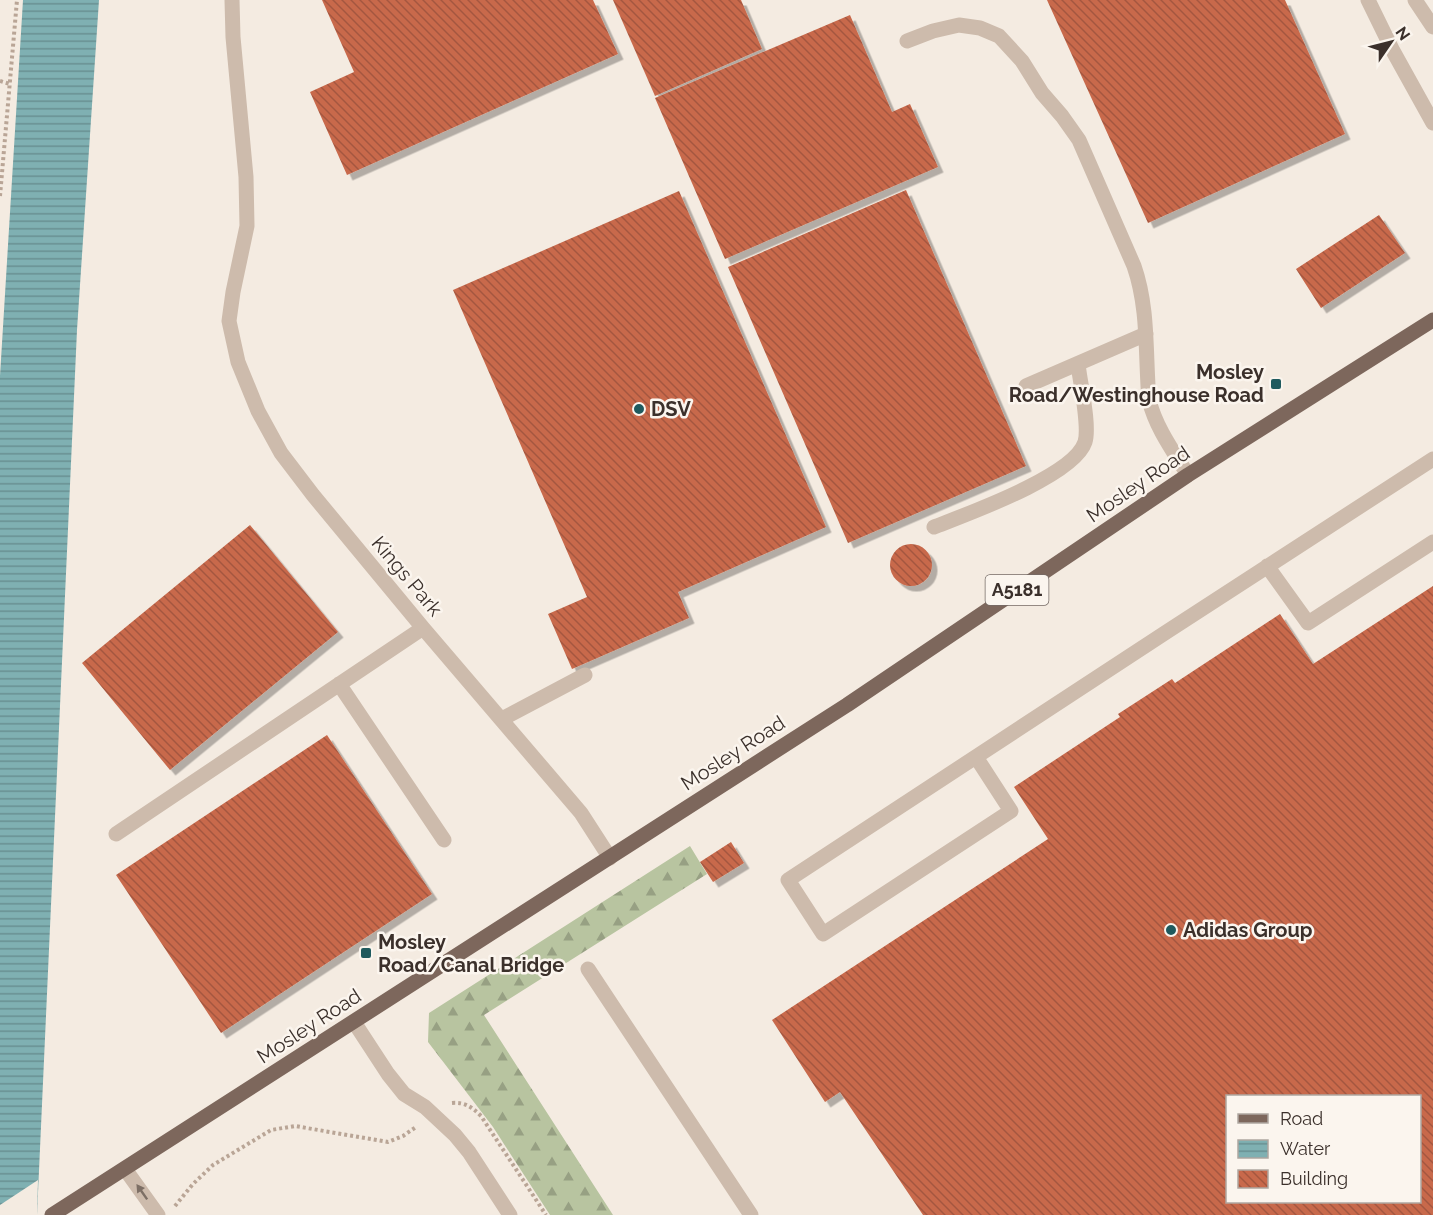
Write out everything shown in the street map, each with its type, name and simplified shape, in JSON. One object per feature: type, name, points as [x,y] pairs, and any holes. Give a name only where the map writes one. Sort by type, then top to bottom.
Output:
[{"type":"main road","name":"Mosley Road","points":[[52,1215],[847,705],[1188,475],[1433,320]]},
{"type":"street","name":"Kings Park","points":[[232,0],[248,226],[229,321],[238,362],[258,411],[281,453],[313,495],[581,813],[610,858]]},
{"type":"street","points":[[1368,0],[1433,123]]},
{"type":"street","points":[[1415,0],[1433,27]]},
{"type":"street","points":[[907,41],[933,31],[959,25],[980,28],[999,36],[1022,61],[1042,93],[1079,140],[1141,286],[1149,400],[1153,414],[1188,475]]},
{"type":"street","points":[[1026,386],[1146,334]]},
{"type":"street","points":[[934,527],[1012,495],[1068,463],[1078,454],[1085,441],[1086,430],[1078,364]]},
{"type":"street","points":[[976,757],[1011,811],[823,934],[788,880],[1267,566],[1433,459]]},
{"type":"street","points":[[1267,566],[1308,623],[1433,542]]},
{"type":"street","points":[[116,834],[423,628]]},
{"type":"street","points":[[502,718],[585,675]]},
{"type":"street","points":[[339,684],[444,840]]},
{"type":"street","points":[[588,969],[751,1215]]},
{"type":"street","points":[[354,1022],[404,1094],[431,1113],[455,1135],[469,1152],[510,1215]]},
{"type":"street","points":[[125,1169],[158,1215]]},
{"type":"path","points":[[0,196],[17,0]]},
{"type":"path","points":[[0,81],[10,84]]},
{"type":"path","points":[[173,1209],[193,1184],[213,1166],[271,1130],[295,1125],[388,1142],[410,1132],[431,1113],[453,1102],[471,1106],[481,1116],[546,1215]]},
{"type":"green space","points":[[690,846],[707,874],[484,1015],[613,1215],[550,1215],[493,1127],[428,1042],[429,1013]]},
{"type":"water","points":[[23,0],[99,0],[77,330],[37,1215],[0,1215],[0,376]]},
{"type":"pier","points":[[38,1180],[37,1215],[0,1215],[0,1205]]},
{"type":"building","points":[[322,0],[593,0],[618,54],[347,175],[310,92],[354,72]]},
{"type":"building","points":[[613,0],[741,0],[762,49],[655,96]]},
{"type":"building","points":[[1047,0],[1285,0],[1345,134],[1148,223]]},
{"type":"building","points":[[850,15],[892,112],[910,104],[938,167],[725,259],[655,98]]},
{"type":"building","points":[[906,190],[1026,466],[848,543],[728,267]]},
{"type":"building","name":"DSV","points":[[679,191],[826,527],[678,592],[689,618],[572,669],[548,614],[587,597],[453,290]]},
{"type":"building","points":[[1379,215],[1405,253],[1321,308],[1296,269]]},
{"type":"building","points":[[250,525],[338,632],[170,770],[82,663]]},
{"type":"building","points":[[911,544],[926,550],[932,565],[926,580],[911,586],[896,580],[890,565],[896,550]]},
{"type":"building","name":"Adidas Group","points":[[1433,586],[1433,1215],[923,1215],[840,1092],[825,1102],[772,1020],[1048,839],[1014,787],[1120,717],[1118,714],[1172,679],[1175,683],[1280,614],[1313,664]]},
{"type":"building","points":[[327,735],[432,894],[221,1033],[116,875]]},
{"type":"building","points":[[731,842],[744,863],[713,882],[700,862]]},
{"type":"place","name":"Mosley Road/Westinghouse Road","points":[[1276,384]]},
{"type":"place","name":"DSV","points":[[639,409]]},
{"type":"place","name":"Adidas Group","points":[[1171,930]]},
{"type":"place","name":"Mosley Road/Canal Bridge","points":[[366,953]]}]
